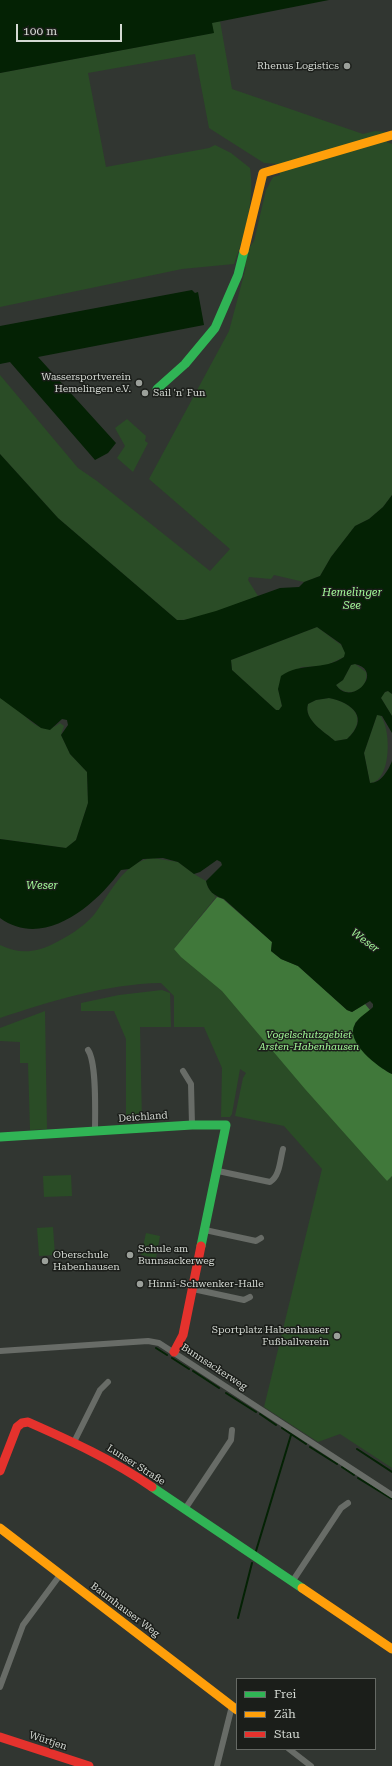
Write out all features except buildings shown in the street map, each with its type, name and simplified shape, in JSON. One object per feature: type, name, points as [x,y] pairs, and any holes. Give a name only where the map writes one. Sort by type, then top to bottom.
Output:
[{"type":"street","points":[[157,389],[185,364],[215,328],[238,275],[263,173],[392,135]]},
{"type":"street","points":[[88,1050],[92,1056],[94,1070],[95,1131]]},
{"type":"street","points":[[183,1071],[191,1084],[192,1125]]},
{"type":"street","name":"Deichland","points":[[0,1137],[192,1125],[226,1125],[218,1171],[183,1335],[174,1352]]},
{"type":"street","points":[[218,1171],[270,1182],[274,1180],[278,1174],[283,1149]]},
{"type":"street","points":[[205,1230],[256,1241],[261,1238]]},
{"type":"street","points":[[193,1289],[244,1300],[250,1297]]},
{"type":"street","name":"Bunnsackerweg","points":[[0,1351],[148,1341],[159,1343],[392,1495]]},
{"type":"street","points":[[74,1442],[100,1390],[108,1382]]},
{"type":"street","name":"Lunser Straße","points":[[0,1471],[17,1427],[22,1423],[28,1422],[74,1442],[129,1471],[392,1649]]},
{"type":"street","points":[[185,1509],[231,1440],[232,1430]]},
{"type":"street","points":[[292,1582],[341,1508],[348,1503]]},
{"type":"street","name":"Baumhauser Weg","points":[[0,1528],[234,1708]]},
{"type":"street","points":[[0,1687],[23,1625],[60,1575]]},
{"type":"street","points":[[217,1766],[234,1708]]},
{"type":"street","name":"Würtjen","points":[[0,1737],[89,1766]]},
{"type":"street","points":[[290,1750],[311,1766]]},
{"type":"shaded area","points":[[220,21],[232,89],[363,134],[375,131],[387,132],[387,142],[392,144],[392,495],[383,507],[369,519],[355,526],[331,557],[320,576],[304,582],[274,575],[271,579],[249,577],[248,580],[258,596],[207,615],[186,620],[177,620],[58,518],[0,454],[0,375],[78,468],[97,481],[210,571],[230,549],[149,479],[229,331],[246,267],[243,266],[247,251],[254,241],[266,190],[273,177],[280,175],[277,164],[264,163],[209,128],[195,54],[88,73],[106,167],[209,148],[215,145],[231,153],[250,168],[251,192],[248,217],[234,264],[182,269],[0,307],[0,73],[213,33],[211,23]]},
{"type":"shaded area","points":[[127,419],[146,436],[145,441],[148,443],[133,472],[117,458],[125,446],[115,428]]},
{"type":"shaded area","points":[[317,627],[341,645],[346,653],[344,657],[325,666],[301,667],[278,689],[282,706],[279,710],[276,710],[232,670],[231,660]]},
{"type":"shaded area","points":[[355,664],[366,672],[366,679],[361,688],[356,691],[346,692],[336,685],[343,680],[351,665]]},
{"type":"shaded area","points":[[388,691],[392,694],[392,716],[381,698],[382,694]]},
{"type":"shaded area","points":[[0,698],[14,706],[28,720],[36,725],[43,728],[51,728],[60,723],[64,726],[61,735],[70,754],[87,772],[88,803],[76,840],[66,848],[0,839]]},
{"type":"shaded area","points":[[329,698],[338,700],[355,712],[357,724],[354,731],[347,739],[335,741],[316,725],[309,715],[307,710],[308,704],[316,700]]},
{"type":"shaded area","points":[[379,714],[383,720],[386,730],[388,753],[383,773],[377,780],[370,783],[364,753],[377,715]]},
{"type":"shaded area","points":[[153,858],[178,862],[206,881],[208,888],[216,897],[174,949],[224,936],[387,1181],[392,1176],[392,1468],[340,1434],[318,1442],[264,1407],[322,1169],[284,1126],[235,1116],[243,1078],[246,1073],[240,1069],[232,1114],[230,1117],[221,1117],[222,1068],[204,1027],[174,1027],[174,996],[161,983],[120,986],[79,994],[0,1018],[0,945],[14,950],[33,951],[46,947],[64,938],[93,916],[125,872],[133,865],[143,860]]},
{"type":"shaded area","points":[[162,990],[170,993],[171,1027],[140,1027],[142,1122],[126,1122],[126,1039],[114,1011],[81,1011],[81,1003],[119,995]]},
{"type":"shaded area","points":[[45,1011],[47,1129],[30,1130],[28,1063],[20,1063],[20,1042],[0,1041],[0,1028]]},
{"type":"shaded area","points":[[71,1175],[72,1196],[44,1197],[43,1176]]},
{"type":"shaded area","points":[[53,1227],[55,1255],[39,1256],[37,1228]]},
{"type":"shaded area","points":[[146,1233],[160,1236],[156,1258],[141,1255]]},
{"type":"green space","name":"Vogelschutzgebiet Arsten-Habenhausen","points":[[217,897],[223,899],[272,942],[271,951],[281,959],[298,966],[347,1010],[352,1012],[365,1004],[370,1010],[355,1023],[386,1071],[392,1074],[392,1176],[387,1181],[305,1089],[222,991],[181,957],[174,949]]},
{"type":"water","points":[[0,0],[329,0],[212,23],[214,33],[0,73]]},
{"type":"water","points":[[192,290],[195,293],[198,292],[204,325],[38,357],[116,443],[108,453],[95,460],[10,362],[0,364],[0,326]]},
{"type":"water","points":[[0,454],[58,518],[177,620],[184,620],[216,611],[280,588],[299,587],[304,582],[320,576],[331,557],[355,526],[369,519],[383,507],[392,495],[392,694],[388,691],[385,692],[381,698],[392,716],[392,733],[382,716],[377,715],[364,753],[370,783],[381,779],[392,761],[392,1074],[364,1054],[354,1039],[353,1031],[355,1024],[373,1007],[373,1004],[370,1001],[352,1012],[347,1010],[298,966],[281,959],[271,951],[272,942],[224,899],[214,895],[208,888],[206,881],[222,865],[221,862],[217,860],[200,872],[194,874],[178,862],[163,858],[143,859],[129,869],[121,870],[98,897],[83,909],[68,919],[51,926],[34,929],[17,927],[0,918],[0,839],[66,848],[76,840],[88,803],[87,772],[70,754],[61,735],[68,725],[67,720],[62,719],[50,730],[41,728],[0,698]],"holes":[[[317,627],[341,644],[345,653],[344,657],[328,664],[296,669],[281,676],[278,689],[282,706],[279,710],[276,710],[232,670],[231,660]],[[355,664],[363,668],[367,673],[366,680],[363,686],[357,690],[350,692],[343,691],[336,685],[343,680],[351,665]],[[329,698],[338,700],[356,712],[358,718],[357,724],[354,731],[347,739],[335,741],[321,730],[312,720],[307,710],[308,704],[316,700]]]},
{"type":"waterway","points":[[156,1348],[167,1355]]},
{"type":"waterway","points":[[172,1358],[189,1369]]},
{"type":"waterway","points":[[193,1371],[219,1388]]},
{"type":"waterway","points":[[226,1393],[256,1412]]},
{"type":"waterway","points":[[260,1414],[276,1425]]},
{"type":"waterway","points":[[282,1428],[306,1444]]},
{"type":"waterway","points":[[256,1551],[291,1435]]},
{"type":"waterway","points":[[310,1447],[337,1464]]},
{"type":"waterway","points":[[357,1449],[392,1472]]},
{"type":"waterway","points":[[342,1467],[354,1475]]},
{"type":"waterway","points":[[358,1478],[392,1499]]},
{"type":"waterway","points":[[238,1618],[252,1563]]},
{"type":"traffic: fast","points":[[157,389],[185,364],[215,328],[238,275],[244,251]]},
{"type":"traffic: fast","points":[[0,1137],[192,1125],[226,1125],[201,1246]]},
{"type":"traffic: fast","points":[[152,1487],[302,1588]]},
{"type":"traffic: slow","points":[[244,251],[263,173],[392,135]]},
{"type":"traffic: slow","points":[[0,1528],[236,1709]]},
{"type":"traffic: slow","points":[[302,1588],[392,1649]]},
{"type":"traffic: jam","points":[[174,1352],[183,1335],[201,1246]]},
{"type":"traffic: jam","points":[[0,1471],[17,1427],[22,1423],[28,1422],[107,1460],[152,1487]]},
{"type":"traffic: jam","points":[[0,1737],[89,1766]]},
{"type":"place","name":"Rhenus Logistics","points":[[347,66]]},
{"type":"place","name":"Wassersportverein Hemelingen e.V.","points":[[139,383]]},
{"type":"place","name":"Sail 'n' Fun","points":[[145,393]]},
{"type":"place","name":"Schule am Bunnsackerweg","points":[[130,1255]]},
{"type":"place","name":"Oberschule Habenhausen","points":[[45,1261]]},
{"type":"place","name":"Hinni-Schwenker-Halle","points":[[140,1284]]},
{"type":"place","name":"Sportplatz Habenhauser Fußballverein","points":[[337,1336]]},
{"type":"water label","name":"Hemelinger See","points":[[352,599]]},
{"type":"water label","name":"Weser","points":[[42,886]]},
{"type":"water label","name":"Weser","points":[[365,941]]}]
